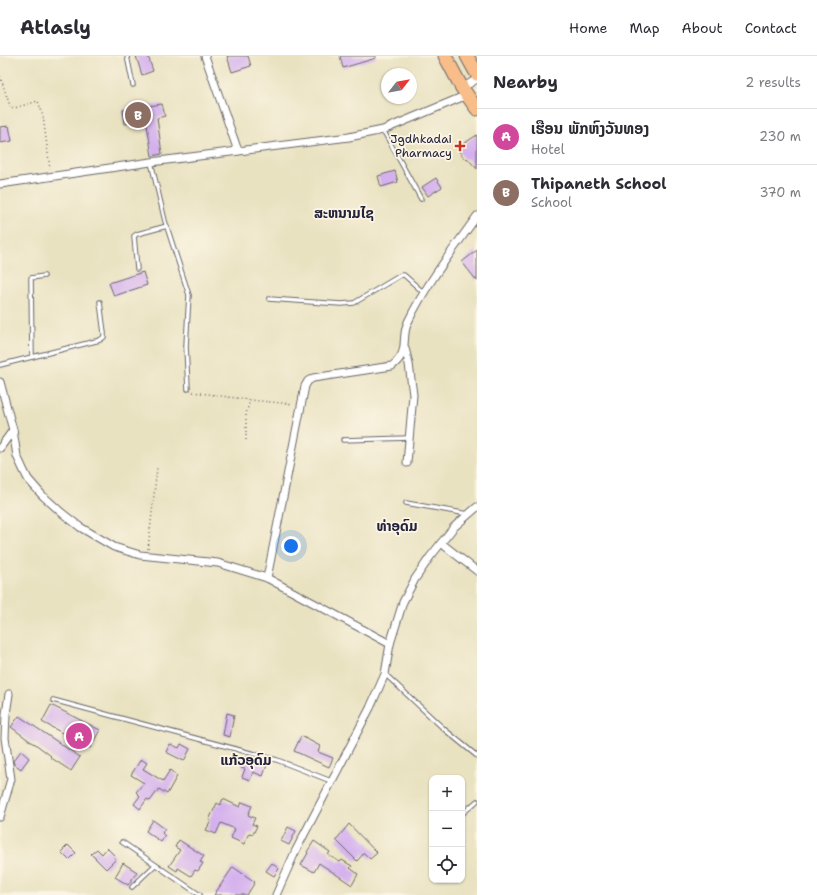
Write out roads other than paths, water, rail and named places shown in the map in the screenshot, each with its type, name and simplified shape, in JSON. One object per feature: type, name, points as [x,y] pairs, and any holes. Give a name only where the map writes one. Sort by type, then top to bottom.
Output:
[{"type":"highway","points":[[445,56],[465,92],[477,109]]},
{"type":"highway","points":[[467,56],[477,74]]},
{"type":"street","points":[[205,56],[238,151]]},
{"type":"street","points":[[0,184],[151,162],[342,138],[383,130],[465,92],[477,79]]},
{"type":"street","points":[[406,462],[413,394],[405,348],[408,322],[424,293],[477,216]]},
{"type":"street","points":[[267,578],[301,405],[305,386],[308,381],[313,378],[392,366],[399,360],[405,348]]},
{"type":"street","points":[[0,382],[13,430],[17,456],[22,469],[28,479],[42,495],[74,522],[104,541],[125,551],[148,557],[218,563],[267,578],[390,644]]},
{"type":"street","points":[[0,448],[13,430]]},
{"type":"street","points":[[276,895],[296,850],[370,708],[385,674],[390,644],[403,602],[415,579],[441,543],[468,514],[477,507]]},
{"type":"street","points":[[441,543],[477,571]]},
{"type":"street","points":[[0,817],[11,779],[5,738],[9,694]]},
{"type":"lane","points":[[127,56],[133,85]]},
{"type":"lane","points":[[383,130],[421,199]]},
{"type":"lane","points":[[151,162],[167,226],[189,295],[186,346],[188,389]]},
{"type":"lane","points":[[137,269],[134,236],[167,226]]},
{"type":"lane","points":[[269,299],[341,304],[354,303],[401,275],[404,275],[424,293]]},
{"type":"lane","points":[[32,357],[31,278],[44,276]]},
{"type":"lane","points":[[0,365],[100,340],[104,337],[100,302]]},
{"type":"lane","points":[[343,440],[409,438]]},
{"type":"lane","points":[[406,503],[468,514]]},
{"type":"lane","points":[[385,674],[444,729],[477,756]]},
{"type":"lane","points":[[53,700],[277,760],[331,781]]},
{"type":"lane","points":[[465,811],[477,801]]},
{"type":"lane","points":[[122,842],[200,895]]},
{"type":"lane","points":[[132,887],[155,865]]},
{"type":"place","name":"Thipaneth School","points":[[138,115]]},
{"type":"place","name":"Jgdhkadai Pharmacy","points":[[460,146]]},
{"type":"place","name":"ເຮືອນ ພັກຫົງວັນທອງ","points":[[79,736]]},
{"type":"district","name":"ສະຫນາມໄຊ","points":[[344,213]]},
{"type":"district","name":"ທ່າອຸດົມ","points":[[397,526]]},
{"type":"district","name":"ແກ້ວອຸດົມ","points":[[246,760]]}]
